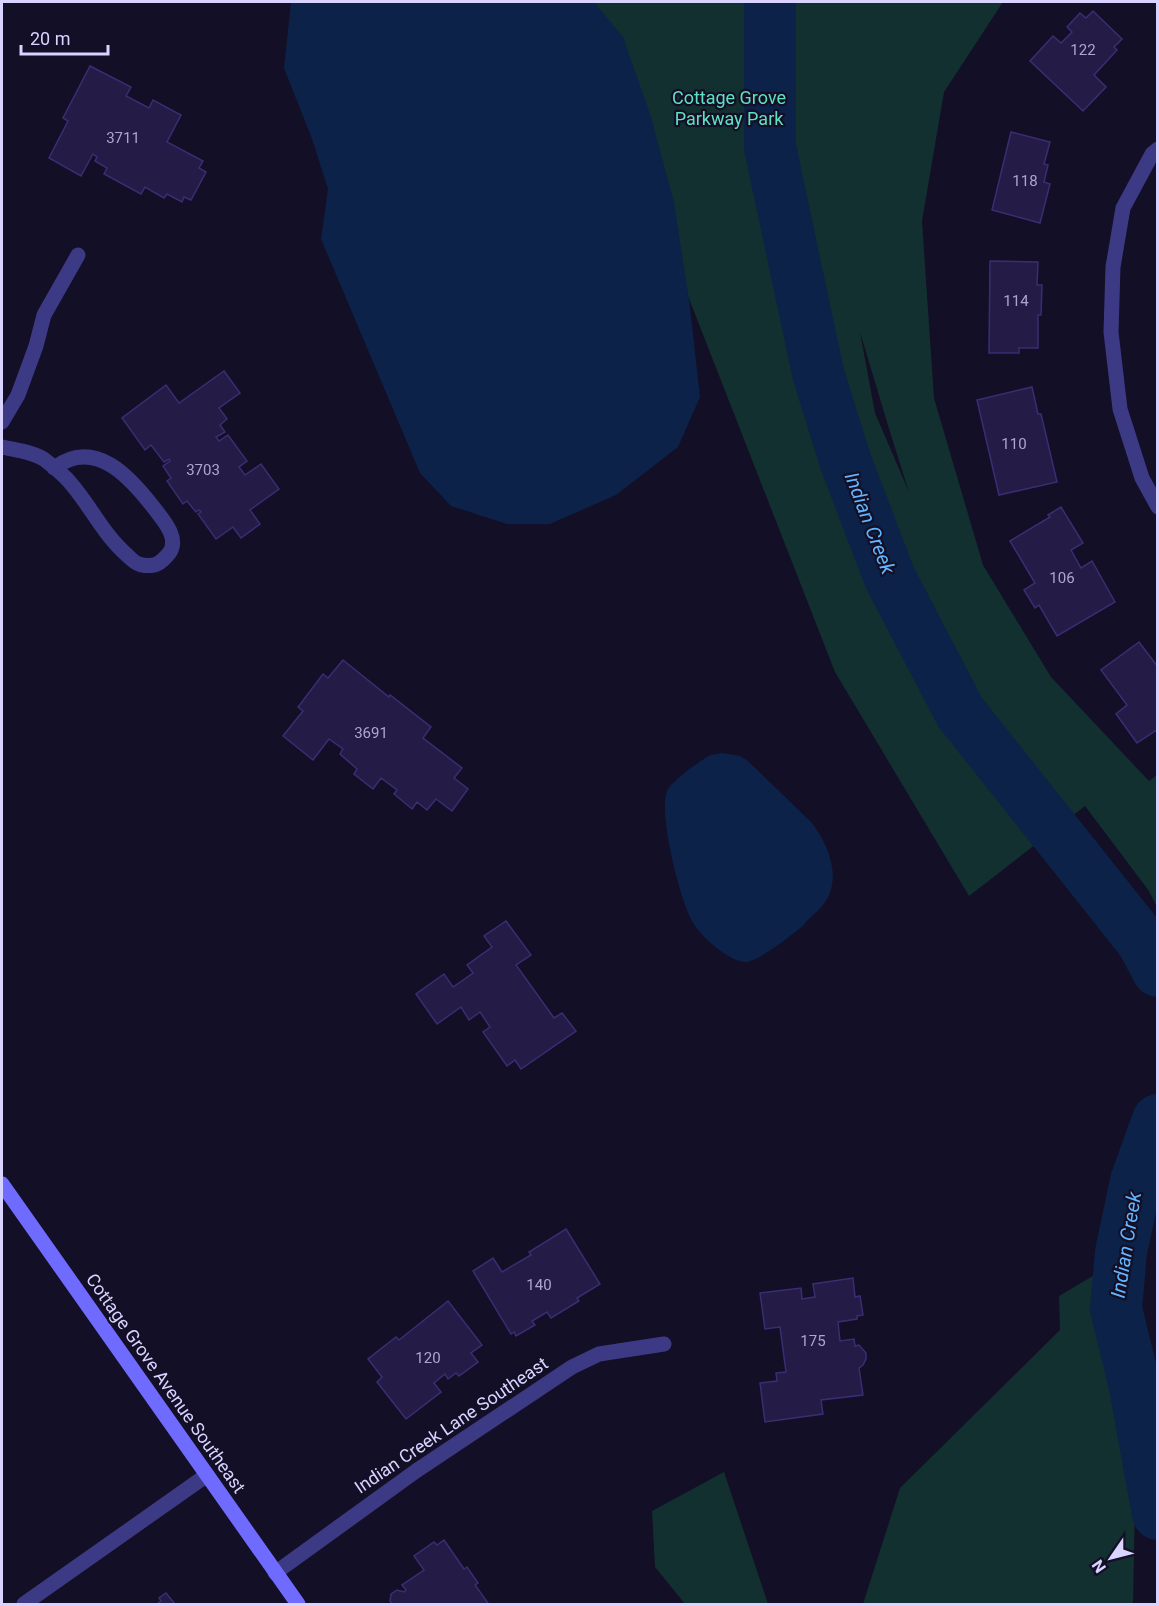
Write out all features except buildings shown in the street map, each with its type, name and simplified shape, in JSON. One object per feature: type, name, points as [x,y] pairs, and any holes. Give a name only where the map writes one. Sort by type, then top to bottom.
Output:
[{"type":"main road","name":"Cottage Grove Avenue Southeast","points":[[2,1184],[298,1605]]},
{"type":"street","points":[[1158,149],[1152,154],[1123,208],[1113,267],[1111,332],[1120,409],[1143,478],[1158,507]]},
{"type":"street","points":[[2,422],[18,395],[36,346],[44,315],[78,255]]},
{"type":"street","points":[[2,447],[43,458],[54,468],[66,478],[117,547],[138,564],[155,565],[165,559],[172,548],[173,538],[168,527],[130,478],[112,464],[91,457],[73,458],[54,468]]},
{"type":"street","name":"Indian Creek Lane Southeast","points":[[275,1573],[416,1471],[572,1367],[599,1354],[664,1344]]},
{"type":"street","points":[[24,1605],[207,1475]]},
{"type":"green space","name":"Cottage Grove Parkway Park","points":[[573,2],[1003,2],[944,92],[922,221],[934,398],[983,565],[1051,677],[1149,781],[1157,775],[1157,907],[1149,891],[1085,806],[969,896],[835,672]],"holes":[[[860,332],[909,492],[875,413]]]},
{"type":"green space","points":[[1140,1248],[1133,1604],[863,1604],[900,1488],[1060,1330],[1059,1296]]},
{"type":"green space","points":[[724,1472],[768,1604],[685,1604],[655,1567],[652,1511]]},
{"type":"water","points":[[291,2],[594,2],[623,37],[651,117],[674,202],[690,307],[700,397],[678,447],[616,495],[550,524],[507,524],[451,506],[420,473],[321,239],[328,189],[312,139],[284,68]]},
{"type":"water","points":[[723,753],[740,756],[748,761],[811,822],[828,851],[833,874],[829,895],[821,908],[803,926],[758,958],[745,962],[738,961],[715,947],[701,934],[692,921],[676,876],[665,818],[667,791],[674,782],[704,759]]},
{"type":"waterway","name":"Indian Creek","points":[[770,2],[770,147],[818,373],[845,460],[890,578],[960,712],[1142,941],[1158,971]]},
{"type":"waterway","name":"Indian Creek","points":[[1158,1120],[1136,1181],[1121,1252],[1116,1309],[1134,1382],[1158,1514]]}]
